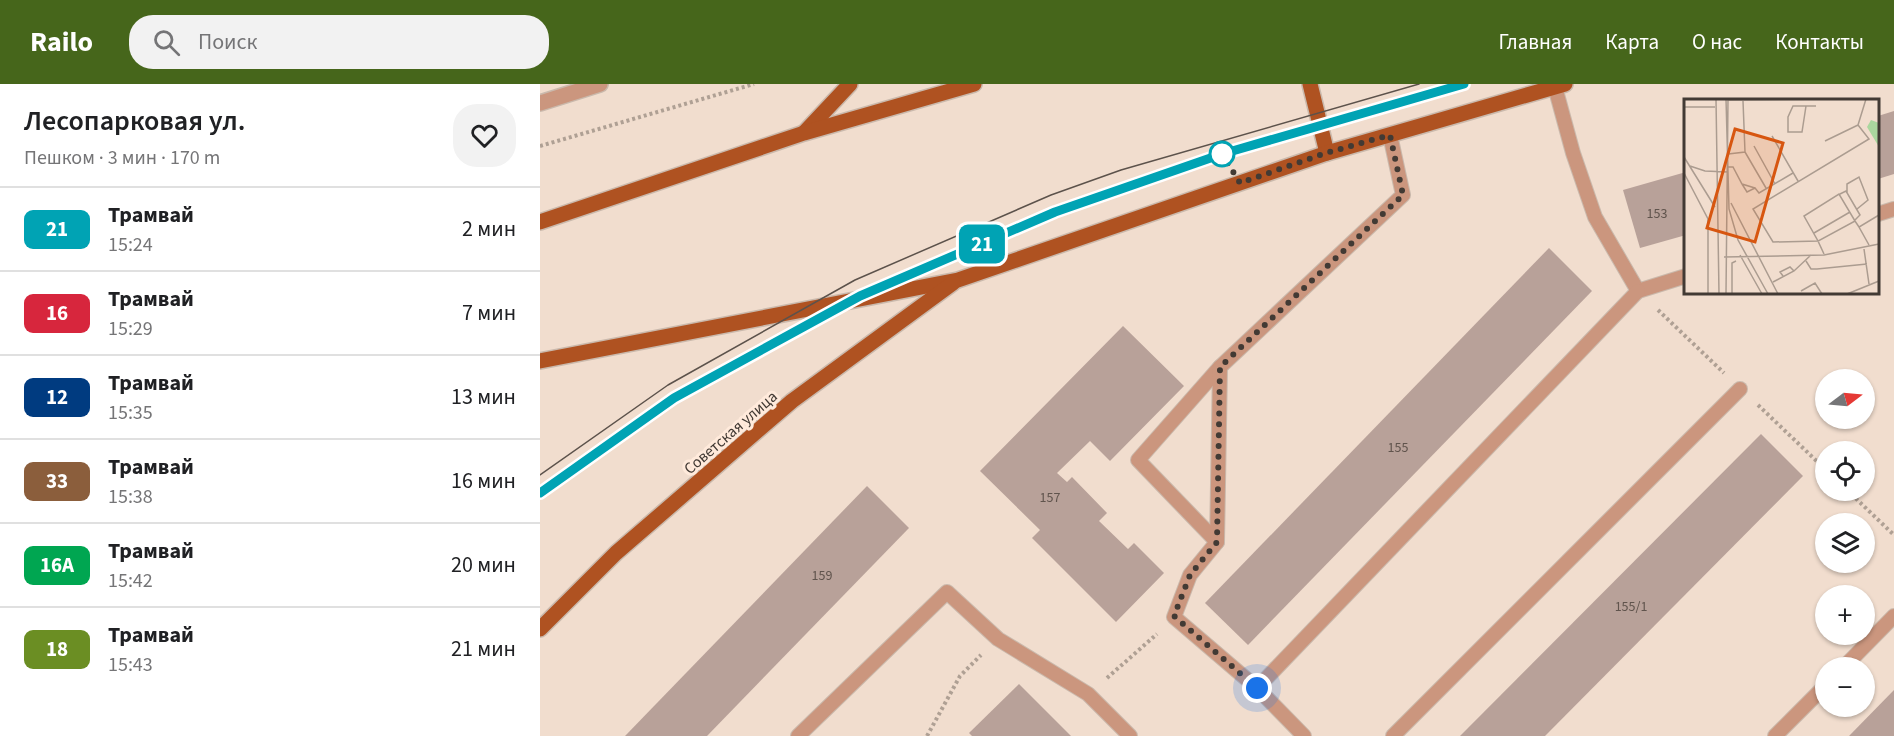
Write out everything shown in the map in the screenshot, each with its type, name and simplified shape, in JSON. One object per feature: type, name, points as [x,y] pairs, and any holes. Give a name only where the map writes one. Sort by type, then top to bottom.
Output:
[{"type":"main road","points":[[804,133],[850,84]]},
{"type":"main road","points":[[540,222],[804,133],[974,84]]},
{"type":"main road","points":[[1310,84],[1326,153]]},
{"type":"main road","name":"Советская улица","points":[[540,361],[958,280],[1326,153],[1560,86]]},
{"type":"main road","name":"Советская улица","points":[[540,629],[616,553],[792,401],[958,280]]},
{"type":"street","points":[[540,103],[600,84]]},
{"type":"lane","points":[[1560,86],[1573,153],[1595,217],[1638,291]]},
{"type":"lane","points":[[1217,542],[1138,460],[1220,367],[1403,195],[1390,135]]},
{"type":"lane","points":[[1879,214],[1894,209]]},
{"type":"lane","points":[[1257,688],[1638,291],[1684,277]]},
{"type":"lane","points":[[1220,367],[1217,542],[1190,575],[1174,616],[1257,688],[1304,736]]},
{"type":"lane","points":[[1392,736],[1740,389]]},
{"type":"lane","points":[[798,736],[946,592],[998,639],[1088,694],[1130,736]]},
{"type":"lane","points":[[1854,657],[1894,616]]},
{"type":"lane","points":[[1775,736],[1815,696]]},
{"type":"path","points":[[540,146],[754,84]]},
{"type":"path","points":[[1858,501],[1894,535]]},
{"type":"path","points":[[1088,694],[1174,616]]},
{"type":"path","points":[[927,736],[960,676],[998,639]]},
{"type":"building","points":[[1894,111],[1894,174],[1879,179],[1879,116]]},
{"type":"building","points":[[1684,173],[1684,236],[1640,248],[1623,190]]},
{"type":"building","points":[[1549,248],[1592,291],[1248,645],[1205,603]]},
{"type":"building","points":[[1123,326],[1184,386],[1110,461],[1090,441],[1057,473],[1067,482],[1072,477],[1107,513],[1099,521],[1128,549],[1134,543],[1164,573],[1116,622],[1032,538],[1040,530],[980,471]]},
{"type":"building","points":[[1761,434],[1803,476],[1545,736],[1460,736]]},
{"type":"building","points":[[867,486],[909,528],[707,736],[625,736]]},
{"type":"building","points":[[1019,684],[1071,736],[972,736],[969,733]]},
{"type":"building","points":[[1894,690],[1894,736],[1849,736],[1868,717],[1875,717],[1875,709]]},
{"type":"tram line","points":[[540,475],[668,385],[855,280],[1051,195],[1121,170],[1419,84]]},
{"type":"tram line","points":[[540,493],[674,398],[860,296],[1055,212],[1222,154],[1464,84]]},
{"type":"tram line","name":"21","points":[[540,493],[674,398],[860,296],[1055,212],[1222,154],[1464,84]]},
{"type":"route","points":[[1222,154],[1240,183],[1326,153],[1390,135],[1403,195],[1220,367],[1217,542],[1190,575],[1174,616],[1257,688]]}]
